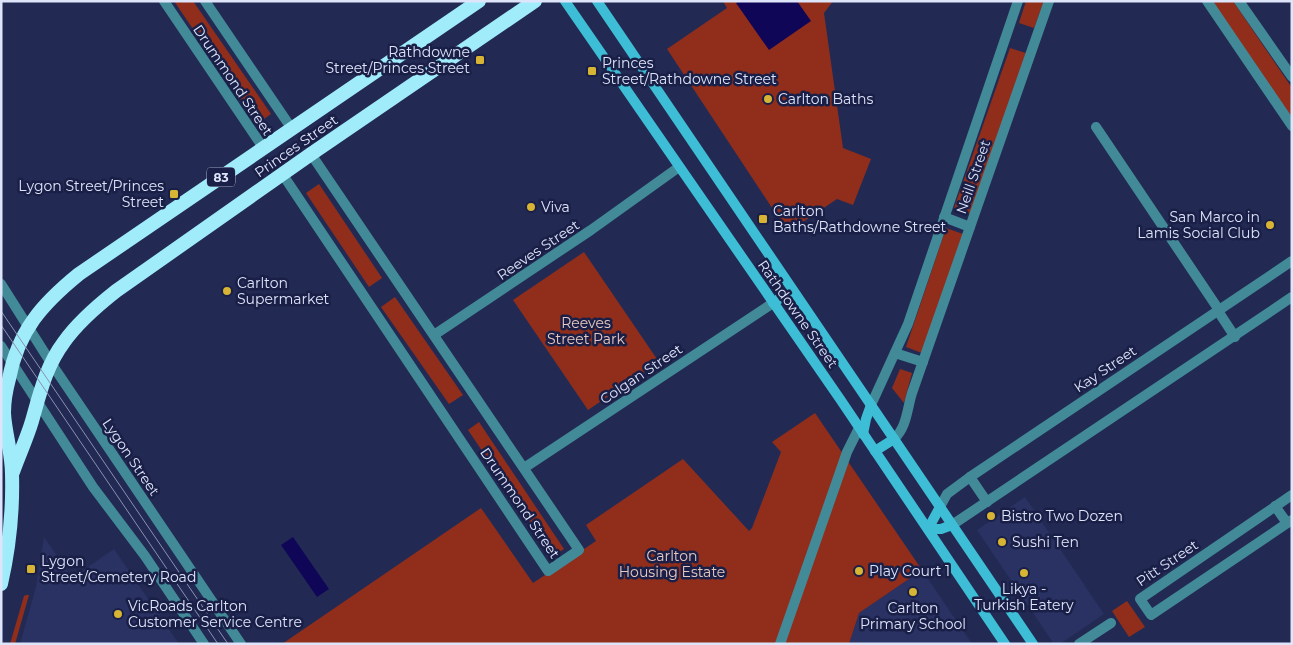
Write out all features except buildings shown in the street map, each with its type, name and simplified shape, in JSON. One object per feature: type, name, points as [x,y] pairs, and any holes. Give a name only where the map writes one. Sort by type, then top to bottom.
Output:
[{"type":"highway","name":"Princes Street","points":[[28,327],[52,297],[79,274],[479,1]]},
{"type":"highway","name":"Princes Street","points":[[36,401],[51,363],[63,343],[97,306],[311,154],[535,1]]},
{"type":"highway","name":"83","points":[[1,584],[8,538],[12,472],[3,411],[12,363],[20,339],[28,327]]},
{"type":"highway","name":"83","points":[[12,472],[32,422],[36,401]]},
{"type":"main road","name":"Rathdowne Street","points":[[565,1],[875,451],[1005,644]]},
{"type":"main road","name":"Rathdowne Street","points":[[597,1],[1033,644]]},
{"type":"main road","points":[[773,303],[792,290]]},
{"type":"main road","points":[[861,431],[871,405]]},
{"type":"main road","points":[[875,451],[894,439]]},
{"type":"main road","points":[[940,506],[928,529],[940,529],[952,525]]},
{"type":"street","name":"Drummond Street","points":[[164,1],[264,149]]},
{"type":"street","name":"Drummond Street","points":[[205,1],[292,129]]},
{"type":"street","name":"Neill Street","points":[[871,405],[908,324],[1018,1]]},
{"type":"street","name":"Neill Street","points":[[894,439],[901,432],[904,424],[923,362],[1049,1]]},
{"type":"street","points":[[1207,1],[1292,126]]},
{"type":"street","points":[[1239,1],[1292,77]]},
{"type":"street","points":[[1096,127],[1235,336]]},
{"type":"street","name":"Drummond Street","points":[[283,175],[548,571],[579,550],[311,154]]},
{"type":"street","name":"Reeves Street","points":[[434,335],[591,230],[679,166]]},
{"type":"street","points":[[944,218],[970,227]]},
{"type":"street","name":"Kay Street","points":[[940,506],[947,494],[970,477],[1292,261]]},
{"type":"street","name":"Lygon Street","points":[[1,284],[51,363],[241,644]]},
{"type":"street","points":[[952,525],[1292,297]]},
{"type":"street","name":"Colgan Street","points":[[524,468],[773,303]]},
{"type":"street","points":[[1,346],[93,487],[145,556],[204,644]]},
{"type":"street","points":[[895,353],[923,362]]},
{"type":"street","points":[[780,644],[847,452],[861,431]]},
{"type":"street","points":[[970,477],[987,502]]},
{"type":"street","name":"Pitt Street","points":[[1289,521],[1151,615],[1140,599],[1292,495]]},
{"type":"street","points":[[1275,506],[1289,521]]},
{"type":"street","points":[[1079,644],[1111,623]]},
{"type":"shaded area","points":[[739,1],[797,1],[811,21],[769,50],[736,3]]},
{"type":"shaded area","points":[[1025,497],[1104,614],[1060,644],[1054,644],[977,530]]},
{"type":"shaded area","points":[[44,537],[72,578],[114,549],[179,644],[20,644],[36,587]]},
{"type":"shaded area","points":[[293,537],[329,589],[317,597],[281,545]]},
{"type":"shaded area","name":"Carlton Primary School","points":[[922,570],[972,644],[849,644],[859,613]]},
{"type":"green space","points":[[174,1],[193,1],[271,114],[257,124]]},
{"type":"green space","name":"Carlton Baths","points":[[723,1],[833,1],[824,13],[843,148],[871,159],[853,205],[837,199],[788,232],[667,49],[727,8]]},
{"type":"green space","points":[[1026,1],[1044,1],[1034,28],[1019,23]]},
{"type":"green space","points":[[1212,1],[1233,1],[1292,88],[1292,118]]},
{"type":"green space","points":[[1010,48],[1026,53],[970,214],[954,208]]},
{"type":"green space","points":[[319,184],[382,278],[369,287],[306,193]]},
{"type":"green space","points":[[946,228],[963,234],[922,353],[906,347]]},
{"type":"green space","name":"Reeves Street Park","points":[[584,252],[659,362],[588,410],[513,300]]},
{"type":"green space","points":[[395,297],[463,395],[449,404],[381,307]]},
{"type":"green space","points":[[900,369],[912,373],[904,403],[892,388]]},
{"type":"green space","name":"Carlton Housing Estate","points":[[815,413],[922,570],[859,613],[849,644],[282,644],[481,508],[533,583],[596,541],[586,525],[683,459],[749,531],[752,528],[781,452],[772,442]]},
{"type":"green space","points":[[479,422],[564,549],[553,556],[468,430]]},
{"type":"green space","points":[[29,595],[15,644],[10,644],[24,596]]},
{"type":"green space","points":[[1127,601],[1145,627],[1129,637],[1112,611]]},
{"type":"tram line","points":[[1,311],[228,644]]},
{"type":"tram line","points":[[1,325],[218,644]]},
{"type":"place","name":"Rathdowne Street/Princes Street","points":[[480,60]]},
{"type":"place","name":"Princes Street/Rathdowne Street","points":[[592,71]]},
{"type":"place","name":"Carlton Baths","points":[[768,99]]},
{"type":"place","name":"Lygon Street/Princes Street","points":[[174,194]]},
{"type":"place","name":"Viva","points":[[531,207]]},
{"type":"place","name":"Carlton Baths/Rathdowne Street","points":[[763,219]]},
{"type":"place","name":"San Marco in Lamis Social Club","points":[[1270,225]]},
{"type":"place","name":"Carlton Supermarket","points":[[227,291]]},
{"type":"place","name":"Bistro Two Dozen","points":[[991,516]]},
{"type":"place","name":"Sushi Ten","points":[[1002,542]]},
{"type":"place","name":"Lygon Street/Cemetery Road","points":[[31,569]]},
{"type":"place","name":"Play Court 1","points":[[859,571]]},
{"type":"place","name":"Likya - Turkish Eatery","points":[[1024,573]]},
{"type":"place","name":"Carlton Primary School","points":[[913,592]]},
{"type":"place","name":"VicRoads Carlton Customer Service Centre","points":[[118,614]]}]
